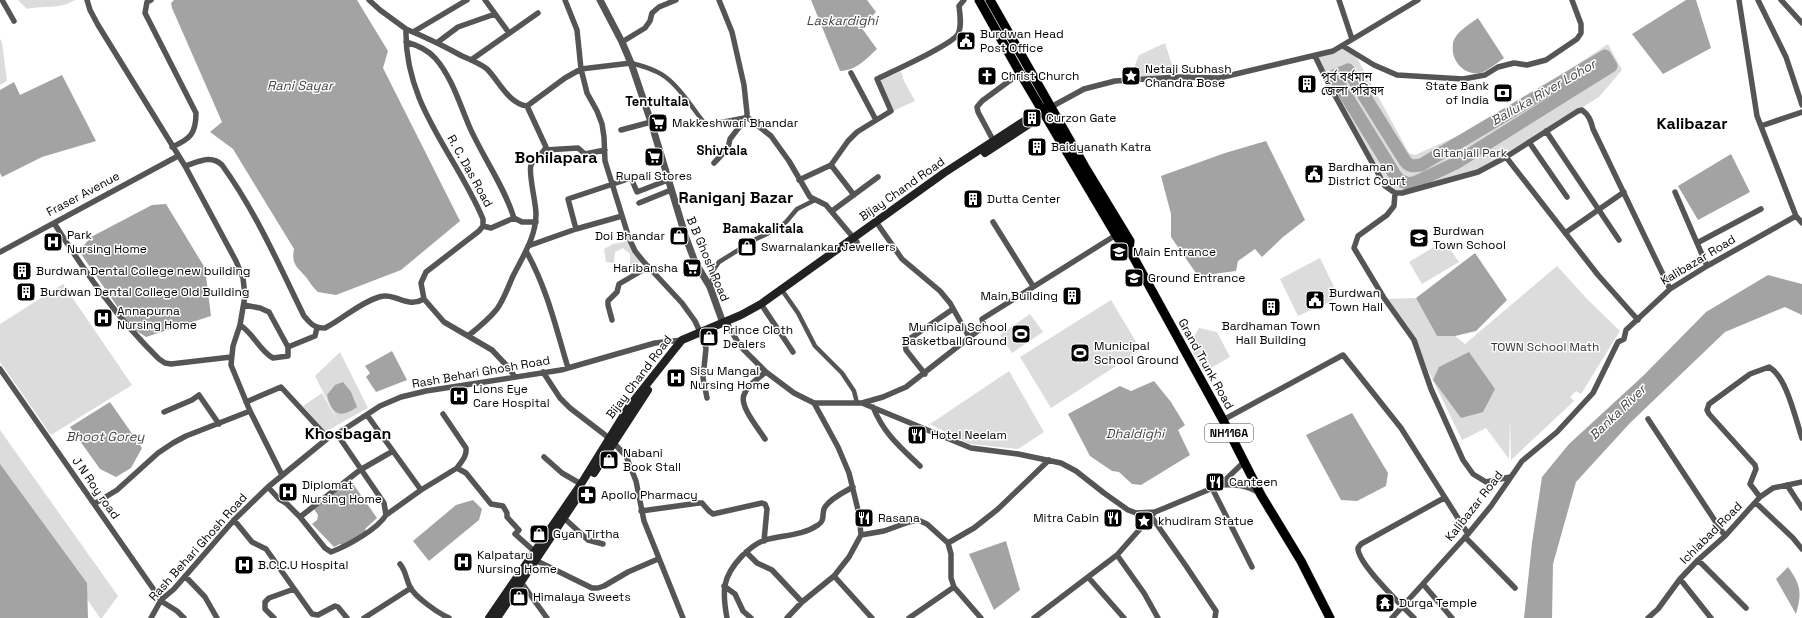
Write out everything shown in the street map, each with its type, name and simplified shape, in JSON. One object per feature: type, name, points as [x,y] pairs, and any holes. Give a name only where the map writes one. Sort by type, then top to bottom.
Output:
[{"type":"highway","name":"Grand Trunk Road","points":[[979,0],[1020,73],[1048,109],[1130,241],[1129,249],[1223,420],[1261,494],[1301,561],[1330,618]]},
{"type":"highway","name":"Grand Trunk Road","points":[[990,0],[1116,236],[1122,246],[1129,249]]},
{"type":"main road","points":[[995,142],[1048,109]]},
{"type":"main road","name":"Bijay Chand Road","points":[[497,618],[564,518],[611,441],[628,408],[658,367],[682,340],[701,335],[763,307],[855,240],[879,226],[995,142]]},
{"type":"main road","name":"Bijay Chand Road","points":[[725,325],[761,304],[995,142]]},
{"type":"main road","name":"Bijay Chand Road","points":[[489,618],[534,551],[652,385],[676,354],[686,344],[701,335]]},
{"type":"street","points":[[2,0],[14,21]]},
{"type":"street","points":[[87,0],[98,25],[185,166],[236,261],[245,288],[244,305],[240,325],[231,357],[232,371],[282,475]]},
{"type":"street","points":[[151,0],[147,2],[145,13],[196,113],[196,123],[192,134],[185,142],[172,147]]},
{"type":"street","points":[[369,0],[406,29],[438,42],[487,70],[516,102],[527,106],[546,143],[545,150]]},
{"type":"street","points":[[413,32],[467,0]]},
{"type":"street","points":[[485,0],[509,33]]},
{"type":"street","points":[[565,0],[577,30],[581,69],[587,93],[598,111],[602,124],[605,161],[622,216],[635,250],[648,267],[682,303],[695,321],[706,348],[703,378],[707,398]]},
{"type":"street","name":"B B Ghosh Road","points":[[600,0],[631,63],[651,122],[686,238],[695,262],[710,286],[725,325]]},
{"type":"street","points":[[622,42],[645,28],[650,21],[652,13],[658,7],[665,2],[676,0]]},
{"type":"street","points":[[714,163],[728,148],[730,139],[747,117],[748,113],[744,85],[732,32],[719,0]]},
{"type":"street","points":[[799,180],[831,165],[848,141],[863,128],[891,111],[877,79],[913,62],[955,38],[960,25],[959,6],[964,0]]},
{"type":"street","points":[[1339,0],[1352,39]]},
{"type":"street","points":[[1048,109],[1084,89],[1115,81],[1177,77],[1219,78],[1333,52],[1418,0]]},
{"type":"street","points":[[1343,46],[1374,65],[1397,75],[1463,79],[1485,75],[1498,67],[1514,63],[1527,65],[1546,60],[1577,39],[1581,33],[1581,24],[1572,0]]},
{"type":"street","points":[[1739,0],[1757,116],[1796,216],[1802,223]]},
{"type":"street","points":[[1758,0],[1786,57],[1802,106]]},
{"type":"street","points":[[1781,0],[1802,23]]},
{"type":"street","points":[[471,60],[538,13]]},
{"type":"street","points":[[438,42],[458,27],[495,14]]},
{"type":"street","name":"R. C. Das Road","points":[[406,29],[409,69],[419,100],[483,219],[483,226],[479,231],[426,272],[422,283],[424,299]]},
{"type":"street","points":[[406,42],[419,46],[434,58],[441,67],[471,129],[501,185],[514,218],[522,222],[536,222]]},
{"type":"street","points":[[1315,56],[1328,83],[1385,186],[1395,193],[1478,172],[1506,157],[1580,110],[1585,111],[1670,289]]},
{"type":"street","points":[[527,106],[565,78],[581,69],[631,63],[645,67],[674,83],[706,126],[747,117]]},
{"type":"street","points":[[851,73],[876,120]]},
{"type":"street","points":[[995,142],[978,112],[977,107],[982,101],[1020,73]]},
{"type":"street","points":[[1761,126],[1802,112]]},
{"type":"street","points":[[747,117],[771,136],[810,197],[822,202],[832,211],[855,240]]},
{"type":"street","points":[[621,130],[651,122]]},
{"type":"street","points":[[1546,131],[1600,209],[1619,240]]},
{"type":"street","points":[[1528,142],[1567,197]]},
{"type":"street","points":[[468,336],[497,309],[535,230],[536,222],[534,192],[530,170],[534,160],[545,150],[578,148],[585,154],[605,150]]},
{"type":"street","name":"Fraser Avenue","points":[[0,252],[178,156]]},
{"type":"street","points":[[1506,157],[1565,233],[1638,320]]},
{"type":"street","points":[[185,166],[210,159],[218,161],[222,165],[244,199],[266,239],[304,316],[311,325],[317,328],[325,328],[367,302],[379,297],[386,296],[412,303],[424,299],[444,322],[492,350],[515,377]]},
{"type":"street","points":[[831,165],[854,195]]},
{"type":"street","points":[[832,211],[878,177]]},
{"type":"street","points":[[576,229],[568,199],[612,186],[631,178],[637,192],[668,180]]},
{"type":"street","points":[[639,203],[671,190]]},
{"type":"street","points":[[1565,233],[1624,192]]},
{"type":"street","points":[[1675,192],[1707,266]]},
{"type":"street","points":[[1395,193],[1394,206],[1387,215],[1358,236],[1354,248],[1384,298],[1414,340],[1431,389],[1463,460],[1474,474],[1486,482],[1510,477]]},
{"type":"street","points":[[710,286],[712,281],[712,272],[718,262],[756,239],[775,230],[786,222],[797,209],[815,200]]},
{"type":"street","points":[[1697,242],[1762,208]]},
{"type":"street","points":[[527,248],[576,229],[622,216]]},
{"type":"street","name":"Kalibazar Road","points":[[1392,618],[1491,506],[1522,461],[1556,432],[1594,392],[1618,342],[1624,339],[1626,330],[1670,289],[1707,266],[1796,216]]},
{"type":"street","points":[[483,226],[491,228],[514,218]]},
{"type":"street","points":[[993,222],[1033,286]]},
{"type":"street","points":[[54,223],[120,319],[164,363],[171,364],[231,357]]},
{"type":"street","points":[[879,226],[902,259],[940,291],[970,337]]},
{"type":"street","points":[[725,325],[741,347],[766,372],[794,393],[814,403],[860,403],[883,397],[906,387],[925,374],[984,326],[982,319],[1116,236]]},
{"type":"street","points":[[527,248],[549,301],[568,368]]},
{"type":"street","points":[[612,320],[608,301],[617,292],[619,284],[648,267]]},
{"type":"street","points":[[784,293],[798,313],[815,346],[839,369],[854,391],[860,403],[971,448],[1033,457],[1061,463],[1076,471],[1128,510],[1136,513],[1153,514]]},
{"type":"street","points":[[240,325],[250,332],[273,358],[288,356],[288,347],[269,312],[260,308],[244,305]]},
{"type":"street","points":[[763,307],[793,352]]},
{"type":"street","points":[[925,374],[906,350],[905,342],[953,309]]},
{"type":"street","points":[[288,347],[314,336],[317,328]]},
{"type":"street","name":"Rash Behari Ghosh Road","points":[[151,618],[161,601],[234,520],[268,487],[328,438],[337,434],[380,406],[426,391],[568,368],[655,343],[682,340]]},
{"type":"street","points":[[1223,420],[1343,355],[1400,428],[1466,536],[1515,588]]},
{"type":"street","points":[[1760,498],[1750,484],[1756,469],[1755,465],[1709,414],[1707,410],[1709,404],[1750,374],[1769,367],[1778,375],[1783,384],[1802,438]]},
{"type":"street","name":"J N Roy road","points":[[0,369],[161,601]]},
{"type":"street","points":[[543,372],[556,392],[570,408],[611,441],[626,456],[636,480],[644,521],[683,618]]},
{"type":"street","points":[[765,439],[745,408],[743,401],[747,388],[766,372]]},
{"type":"street","points":[[246,402],[282,387],[328,438]]},
{"type":"street","points":[[164,412],[192,400],[199,395],[219,424]]},
{"type":"street","points":[[788,618],[802,602],[834,576],[849,557],[861,535],[859,514],[849,473],[838,447],[814,403]]},
{"type":"street","points":[[873,408],[884,430],[895,443],[920,466]]},
{"type":"street","points":[[94,504],[117,490],[158,453],[173,443],[186,436],[250,411]]},
{"type":"street","points":[[268,487],[278,499],[286,503],[300,517],[325,548],[331,552],[359,537],[378,524],[386,515],[421,490],[457,468],[464,458],[466,448],[443,414]]},
{"type":"street","points":[[366,415],[421,490]]},
{"type":"street","points":[[1648,419],[1725,536]]},
{"type":"street","points":[[337,434],[360,470],[384,503],[386,515]]},
{"type":"street","points":[[300,517],[360,470],[393,451]]},
{"type":"street","points":[[1033,457],[1037,461],[1038,469]]},
{"type":"street","points":[[544,458],[562,473],[581,484]]},
{"type":"street","points":[[948,543],[974,528],[998,509],[1049,460]]},
{"type":"street","points":[[1220,485],[1244,462]]},
{"type":"street","points":[[457,468],[466,473],[491,504],[503,506],[507,513],[507,517],[519,530],[515,534],[534,551]]},
{"type":"street","name":"Ichlabad Road","points":[[1648,618],[1658,609],[1680,580],[1698,560],[1725,536],[1760,498],[1773,488],[1802,482]]},
{"type":"street","points":[[1034,618],[1117,555],[1153,514],[1220,485],[1233,484],[1246,487],[1261,494]]},
{"type":"street","points":[[1787,485],[1802,508]]},
{"type":"street","points":[[727,618],[724,601],[726,576],[746,552],[764,540],[787,537],[820,524],[823,520],[823,511],[828,504],[853,487]]},
{"type":"street","points":[[1212,488],[1252,567]]},
{"type":"street","points":[[1414,618],[1371,572],[1357,552],[1358,548],[1361,544],[1444,498]]},
{"type":"street","points":[[641,511],[702,503],[710,513],[713,514],[762,502],[765,504],[767,509],[764,540]]},
{"type":"street","points":[[1756,503],[1793,538],[1802,549]]},
{"type":"street","points":[[1153,514],[1216,611],[1215,618]]},
{"type":"street","points":[[564,518],[588,540],[604,544]]},
{"type":"street","points":[[234,520],[252,542],[266,549],[315,616],[335,606],[347,618]]},
{"type":"street","points":[[861,535],[884,531],[918,520],[926,524],[948,543],[951,554],[951,578],[954,587],[981,618]]},
{"type":"street","points":[[746,552],[757,563],[772,570],[802,602]]},
{"type":"street","points":[[1117,555],[1144,593],[1158,618]]},
{"type":"street","points":[[535,560],[592,588],[598,588],[628,572],[658,559]]},
{"type":"street","points":[[1698,560],[1746,608]]},
{"type":"street","points":[[400,564],[406,574],[411,588],[432,608],[449,618]]},
{"type":"street","points":[[184,576],[205,598],[217,618]]},
{"type":"street","points":[[834,576],[872,618]]},
{"type":"street","points":[[1088,577],[1124,618]]},
{"type":"street","points":[[1680,580],[1711,618]]},
{"type":"street","points":[[521,582],[547,618]]},
{"type":"street","points":[[1423,584],[1452,618]]},
{"type":"street","points":[[724,586],[734,594],[743,611],[751,618]]},
{"type":"street","points":[[909,618],[954,587]]},
{"type":"street","points":[[364,618],[411,588]]},
{"type":"street","points":[[271,617],[265,609],[265,602],[269,598],[294,589]]},
{"type":"street","points":[[161,601],[177,610],[184,618]]},
{"type":"green space","points":[[18,0],[75,0],[63,5],[27,9]]},
{"type":"green space","points":[[0,39],[2,42],[7,81],[0,85]]},
{"type":"green space","points":[[1165,43],[1173,68],[1167,73],[1129,80],[1139,55]]},
{"type":"green space","name":"Gitanjali Park","points":[[1343,44],[1352,49],[1409,153],[1415,155],[1493,120],[1608,44],[1622,70],[1599,97],[1478,172],[1395,193],[1385,186],[1315,56]]},
{"type":"green space","points":[[901,71],[904,81],[915,101],[893,111],[880,81]]},
{"type":"green space","points":[[626,233],[640,262],[629,269],[630,254],[623,248],[615,252],[614,263],[606,262],[604,249],[613,244],[624,242]]},
{"type":"green space","points":[[1444,241],[1459,262],[1422,284],[1409,262]]},
{"type":"green space","points":[[1320,258],[1339,297],[1298,316],[1280,279]]},
{"type":"green space","name":"TOWN School Math","points":[[1557,266],[1588,300],[1620,331],[1581,394],[1576,391],[1570,397],[1574,401],[1511,460],[1510,419],[1509,459],[1486,428],[1462,440],[1415,340],[1385,299],[1416,298],[1437,336],[1455,336],[1465,344]]},
{"type":"green space","points":[[63,284],[132,385],[51,435],[0,362],[0,324]]},
{"type":"green space","name":"Municipal School Ground","points":[[1111,300],[1141,350],[1051,408],[1020,357]]},
{"type":"green space","name":"Municipal School Basketball Ground","points":[[1030,314],[1043,332],[1012,353],[1000,335]]},
{"type":"green space","points":[[1199,328],[1217,332],[1230,357],[1204,372],[1189,345]]},
{"type":"green space","points":[[340,352],[368,408],[339,424],[315,376]]},
{"type":"green space","points":[[1009,371],[1044,432],[1018,449],[969,444],[930,424]]},
{"type":"green space","points":[[322,393],[339,424],[326,432],[303,406]]},
{"type":"green space","points":[[0,430],[118,596],[102,618],[100,618],[0,472]]},
{"type":"water","name":"Rani Sayar","points":[[174,0],[357,0],[388,51],[383,68],[460,221],[401,270],[336,295],[318,292],[297,268],[293,258],[294,249],[233,149],[210,132],[222,122],[172,8],[171,3]]},
{"type":"water","name":"Laskardighi","points":[[811,0],[867,0],[876,12],[861,27],[877,49],[865,61],[851,69],[840,71]]},
{"type":"water","points":[[1686,0],[1696,0],[1711,48],[1663,74],[1632,34]]},
{"type":"water","points":[[1478,18],[1504,58],[1486,71],[1471,73],[1460,67],[1454,56],[1453,44],[1456,36]]},
{"type":"water","points":[[62,75],[96,141],[42,157],[2,177],[0,173],[0,90],[14,82],[20,95]]},
{"type":"water","points":[[1266,141],[1305,220],[1283,237],[1262,257],[1255,249],[1238,261],[1236,271],[1198,276],[1171,237],[1171,214],[1161,176],[1225,153]]},
{"type":"water","points":[[1731,154],[1750,192],[1698,220],[1678,186]]},
{"type":"water","points":[[166,204],[205,268],[211,316],[146,337],[132,328],[79,251],[91,237],[152,205]]},
{"type":"water","points":[[1475,253],[1507,300],[1476,331],[1455,336],[1437,336],[1416,298]]},
{"type":"water","name":"Banka River","points":[[1768,275],[1802,284],[1802,315],[1785,307],[1725,332],[1630,423],[1576,482],[1553,564],[1552,618],[1524,618],[1532,543],[1542,477],[1569,444],[1644,375],[1706,312]]},
{"type":"water","points":[[392,351],[407,380],[376,392],[366,377],[370,373],[365,366]]},
{"type":"water","points":[[1469,352],[1495,389],[1483,412],[1461,418],[1433,380],[1439,367]]},
{"type":"water","name":"Dhaldighi","points":[[1154,381],[1171,402],[1185,425],[1178,430],[1190,455],[1141,485],[1132,484],[1119,472],[1112,471],[1090,456],[1068,414],[1120,386],[1131,391]]},
{"type":"water","points":[[343,382],[351,392],[357,407],[351,411],[341,414],[334,411],[331,407],[327,395],[335,385]]},
{"type":"water","name":"Bhoot Gorey","points":[[110,402],[142,448],[131,468],[116,477],[100,469],[70,427]]},
{"type":"water","points":[[1352,413],[1388,473],[1386,486],[1357,501],[1341,500],[1306,435]]},
{"type":"water","points":[[0,464],[87,583],[88,618],[0,618]]},
{"type":"water","points":[[351,481],[377,518],[365,529],[366,531],[343,546],[340,544],[334,547],[312,524],[317,520],[318,515],[314,509]]},
{"type":"water","points":[[473,500],[482,509],[479,520],[429,561],[413,541],[456,505]]},
{"type":"water","points":[[1006,541],[1020,590],[994,610],[969,554]]},
{"type":"water","points":[[1788,567],[1796,579],[1799,589],[1800,595],[1796,614],[1776,579]]},
{"type":"waterway","name":"Balluka River Lohor","points":[[1605,56],[1611,66],[1456,163],[1409,184],[1399,180],[1395,175],[1334,76],[1348,70],[1405,161],[1412,166],[1416,166],[1421,165],[1605,56]]},
{"type":"place","name":"Burdwan Head Post Office","points":[[966,41]]},
{"type":"place","name":"Christ Church","points":[[987,76]]},
{"type":"place","name":"Netaji Subhash Chandra Bose","points":[[1131,76]]},
{"type":"place","name":"পূর্ব বর্ধমান জেলা পরিষদ","points":[[1307,84]]},
{"type":"place","name":"State Bank of India","points":[[1503,93]]},
{"type":"place","name":"Curzon Gate","points":[[1032,118]]},
{"type":"place","name":"Makkeshwari Bhandar","points":[[658,123]]},
{"type":"place","name":"Baidyanath Katra","points":[[1037,147]]},
{"type":"place","name":"Rupali Stores","points":[[654,157]]},
{"type":"place","name":"Bardhaman District Court","points":[[1314,174]]},
{"type":"place","name":"Dutta Center","points":[[973,199]]},
{"type":"place","name":"Doi Bhandar","points":[[679,236]]},
{"type":"place","name":"Burdwan Town School","points":[[1419,238]]},
{"type":"place","name":"Park Nursing Home","points":[[53,242]]},
{"type":"place","name":"Swarnalankar Jewellers","points":[[747,247]]},
{"type":"place","name":"Main Entrance","points":[[1119,252]]},
{"type":"place","name":"Haribansha","points":[[692,268]]},
{"type":"place","name":"Burdwan Dental College new building","points":[[22,271]]},
{"type":"place","name":"Ground Entrance","points":[[1134,278]]},
{"type":"place","name":"Burdwan Dental College Old Building","points":[[26,292]]},
{"type":"place","name":"Main Building","points":[[1072,296]]},
{"type":"place","name":"Burdwan Town Hall","points":[[1315,300]]},
{"type":"place","name":"Bardhaman Town Hall Building","points":[[1271,307]]},
{"type":"place","name":"Annapurna Nursing Home","points":[[103,318]]},
{"type":"place","name":"Municipal School Basketball Ground","points":[[1021,334]]},
{"type":"place","name":"Prince Cloth Dealers","points":[[709,337]]},
{"type":"place","name":"Municipal School Ground","points":[[1080,353]]},
{"type":"place","name":"Sisu Mangal Nursing Home","points":[[676,378]]},
{"type":"place","name":"Lions Eye Care Hospital","points":[[459,396]]},
{"type":"place","name":"Hotel Neelam","points":[[917,435]]},
{"type":"place","name":"Nabani Book Stall","points":[[609,460]]},
{"type":"place","name":"Canteen","points":[[1215,482]]},
{"type":"place","name":"Diplomat Nursing Home","points":[[288,492]]},
{"type":"place","name":"Apollo Pharmacy","points":[[587,495]]},
{"type":"place","name":"Rasana","points":[[864,518]]},
{"type":"place","name":"Mitra Cabin","points":[[1113,518]]},
{"type":"place","name":"khudiram Statue","points":[[1144,521]]},
{"type":"place","name":"Gyan Tirtha","points":[[539,534]]},
{"type":"place","name":"Kalpataru Nursing Home","points":[[463,562]]},
{"type":"place","name":"B.C.C.U Hospital","points":[[244,565]]},
{"type":"place","name":"Himalaya Sweets","points":[[519,597]]},
{"type":"place","name":"Durga Temple","points":[[1385,603]]},
{"type":"district","name":"Tentultala","points":[[657,101]]},
{"type":"district","name":"Kalibazar","points":[[1692,123]]},
{"type":"district","name":"Shivtala","points":[[722,150]]},
{"type":"district","name":"Bohilapara","points":[[556,157]]},
{"type":"district","name":"Raniganj Bazar","points":[[736,197]]},
{"type":"district","name":"Bamakalitala","points":[[763,228]]},
{"type":"district","name":"Khosbagan","points":[[348,433]]}]
